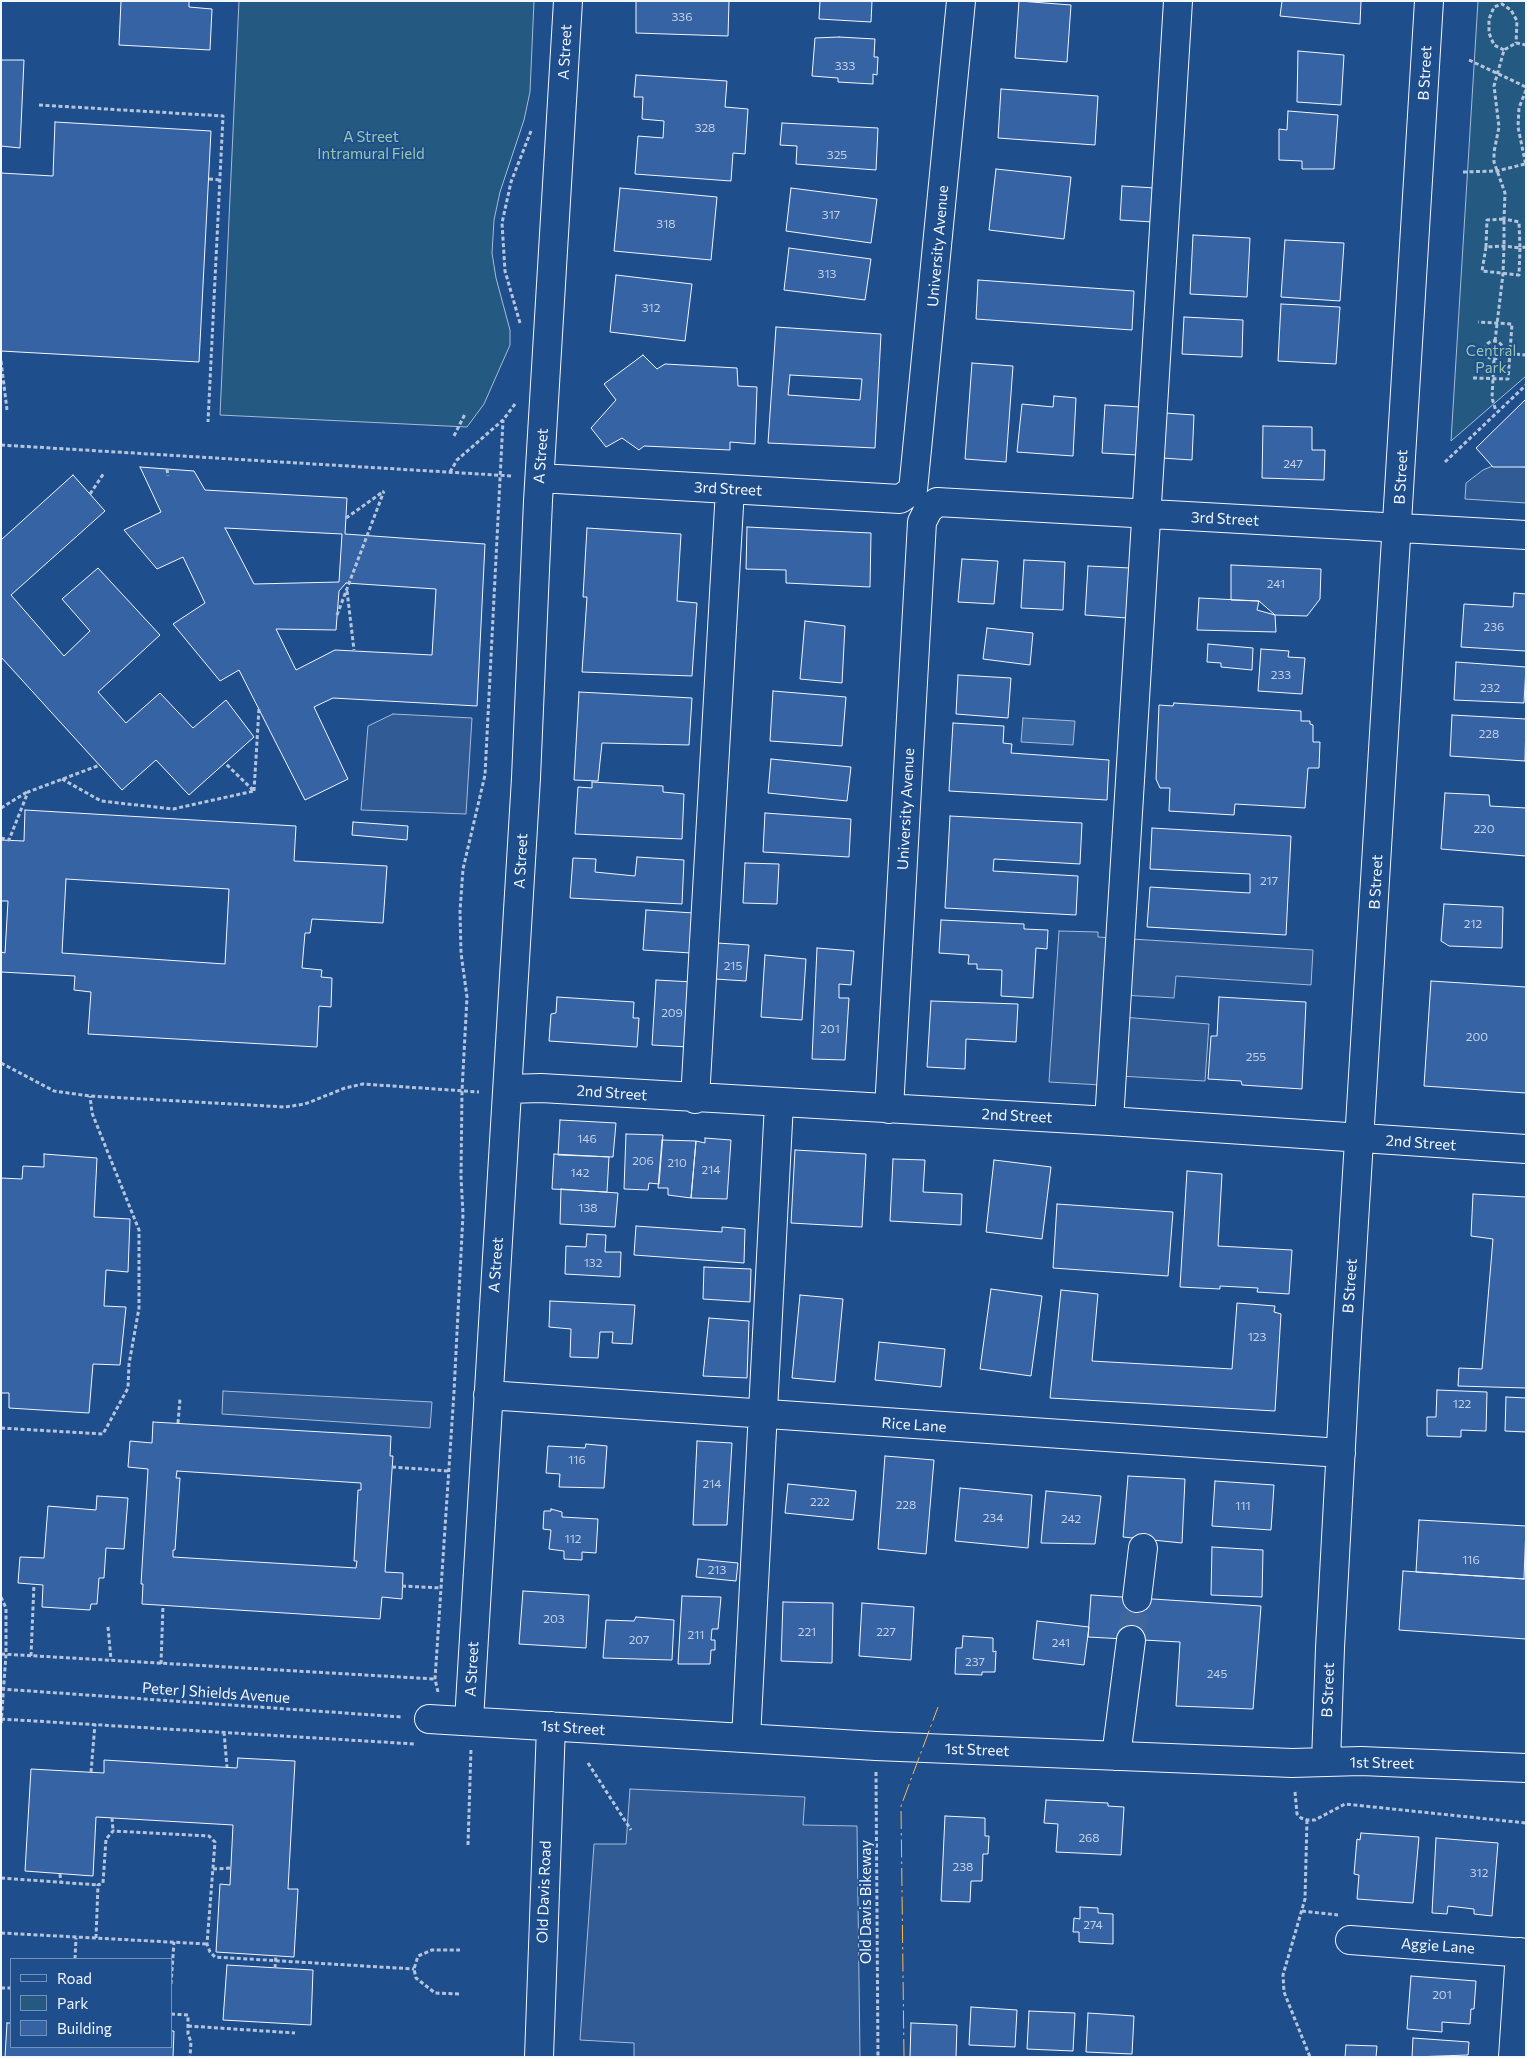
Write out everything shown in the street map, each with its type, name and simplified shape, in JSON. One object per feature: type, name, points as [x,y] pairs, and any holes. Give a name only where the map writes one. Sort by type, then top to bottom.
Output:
[{"type":"street","name":"A Street","points":[[469,1720],[508,1089],[540,478],[568,1]]},
{"type":"street","name":"University Avenue","points":[[889,1109],[922,522],[921,500],[961,1]]},
{"type":"street","points":[[1109,1121],[1178,1]]},
{"type":"street","name":"B Street","points":[[1326,1762],[1330,1648],[1341,1453],[1430,1]]},
{"type":"street","name":"3rd Street","points":[[540,478],[1526,535]]},
{"type":"street","points":[[695,1098],[730,489]]},
{"type":"street","name":"2nd Street","points":[[508,1089],[541,1088],[1109,1121],[1526,1149]]},
{"type":"street","points":[[746,1738],[779,1103]]},
{"type":"street","name":"Rice Lane","points":[[488,1395],[1341,1453]]},
{"type":"street","points":[[1137,1598],[1143,1548]]},
{"type":"street","points":[[1116,1756],[1131,1640]]},
{"type":"street","name":"1st Street","points":[[429,1719],[876,1746],[1292,1763],[1361,1761],[1526,1768]]},
{"type":"street","name":"Old Davis Road","points":[[539,2057],[551,1726]]},
{"type":"street","name":"Aggie Lane","points":[[1350,1940],[1523,1952]]},
{"type":"street","points":[[1513,2057],[1523,1952]]},
{"type":"path","points":[[1504,50],[1494,45],[1489,33],[1489,19],[1494,7],[1502,2],[1511,10],[1517,21],[1516,43]]},
{"type":"path","points":[[1495,341],[1503,274],[1505,193],[1497,171],[1494,152],[1499,127],[1494,86],[1504,50],[1516,43],[1526,45]]},
{"type":"path","points":[[1462,172],[1497,171],[1525,165],[1518,127],[1519,108],[1526,88],[1497,72],[1469,60]]},
{"type":"path","points":[[39,105],[223,116],[208,422]]},
{"type":"path","points":[[522,330],[505,272],[502,223],[511,182],[534,124]]},
{"type":"path","points":[[209,179],[220,180]]},
{"type":"path","points":[[1504,219],[1519,222],[1519,275],[1482,271],[1486,247],[1487,220],[1504,219]]},
{"type":"path","points":[[1486,247],[1526,247]]},
{"type":"path","points":[[1473,378],[1508,379],[1512,324],[1478,322]]},
{"type":"path","points":[[1494,360],[1498,359],[1503,353],[1502,346],[1495,341]]},
{"type":"path","points":[[1494,360],[1487,356],[1485,351],[1489,343],[1495,341]]},
{"type":"path","points":[[1503,353],[1526,355]]},
{"type":"path","points":[[1494,360],[1492,398],[1496,412]]},
{"type":"path","points":[[1,361],[7,410]]},
{"type":"path","points":[[1445,462],[1526,385]]},
{"type":"path","points":[[450,472],[457,460],[503,420],[516,401]]},
{"type":"path","points":[[454,436],[465,414]]},
{"type":"path","points":[[4,1654],[435,1679],[463,1214],[461,1177],[462,1091],[467,997],[461,953],[460,911],[463,869],[484,775],[503,420]]},
{"type":"path","points":[[1,445],[540,478]]},
{"type":"path","points":[[167,469],[168,476]]},
{"type":"path","points":[[90,494],[104,473]]},
{"type":"path","points":[[337,615],[384,491],[346,518]]},
{"type":"path","points":[[346,590],[354,650]]},
{"type":"path","points":[[254,791],[258,708]]},
{"type":"path","points":[[225,763],[254,791]]},
{"type":"path","points":[[1,808],[28,792],[100,766]]},
{"type":"path","points":[[62,779],[101,801],[173,808],[254,791]]},
{"type":"path","points":[[1,838],[9,840],[28,792]]},
{"type":"path","points":[[1,1063],[54,1091],[90,1096],[285,1107],[305,1104],[345,1088],[363,1084],[462,1091],[508,1089]]},
{"type":"path","points":[[2,1429],[104,1434],[128,1388],[129,1364],[139,1308],[139,1230],[135,1216],[92,1113],[90,1096]]},
{"type":"path","points":[[178,1423],[180,1399]]},
{"type":"path","points":[[392,1467],[449,1471]]},
{"type":"path","points":[[30,1656],[34,1584]]},
{"type":"path","points":[[402,1586],[441,1588]]},
{"type":"path","points":[[1,1598],[6,1608],[1,1725]]},
{"type":"path","points":[[161,1664],[164,1605]]},
{"type":"path","points":[[108,1628],[111,1660]]},
{"type":"path","name":"Peter J Shields Avenue","points":[[2,1690],[429,1719]]},
{"type":"path","points":[[1,1719],[416,1744]]},
{"type":"path","points":[[91,1772],[95,1724]]},
{"type":"path","points":[[224,1732],[227,1767]]},
{"type":"path","name":"Old Davis Bikeway","points":[[876,1746],[878,2057]]},
{"type":"path","points":[[468,1845],[471,1747]]},
{"type":"path","points":[[588,1762],[631,1830]]},
{"type":"path","points":[[1295,1792],[1297,1814],[1307,1820],[1320,1818],[1336,1807],[1345,1804],[1526,1823]]},
{"type":"path","points":[[1,1878],[98,1885],[103,1883],[106,1839],[113,1831],[112,1818]]},
{"type":"path","points":[[1307,1820],[1305,1898],[1283,1975],[1284,1992],[1310,2057]]},
{"type":"path","points":[[113,1831],[209,1836],[216,1842],[207,1944],[210,1952],[215,1957],[414,1969]]},
{"type":"path","points":[[213,1869],[231,1868]]},
{"type":"path","points":[[60,1874],[60,1883]]},
{"type":"path","points":[[96,1938],[98,1885]]},
{"type":"path","points":[[1,1933],[207,1944]]},
{"type":"path","points":[[75,1958],[76,1938]]},
{"type":"path","points":[[172,1970],[174,1942]]},
{"type":"path","points":[[459,1994],[435,1993],[416,1978],[414,1969],[418,1956],[432,1950],[460,1950]]},
{"type":"path","points":[[275,1968],[276,1955]]},
{"type":"path","points":[[172,2014],[188,2015],[188,2034],[191,2042],[190,2057]]},
{"type":"path","points":[[188,2026],[295,2033]]},
{"type":"green space","name":"A Street Intramural Field","points":[[239,1],[534,1],[530,92],[524,120],[500,192],[494,220],[492,253],[496,278],[510,330],[510,345],[484,404],[467,427],[220,415]]},
{"type":"green space","name":"Central Park","points":[[1478,1],[1526,1],[1526,376],[1451,441]]},
{"type":"shaded area","points":[[1495,465],[1526,467],[1526,503],[1465,499],[1466,483],[1483,470]]},
{"type":"shaded area","points":[[393,714],[472,718],[466,814],[361,810],[368,726]]},
{"type":"shaded area","points":[[1023,718],[1075,721],[1073,745],[1021,742]]},
{"type":"shaded area","points":[[1059,931],[1098,932],[1098,937],[1313,950],[1311,985],[1176,976],[1174,998],[1122,995],[1122,1017],[1209,1024],[1205,1081],[1119,1076],[1118,1086],[1049,1082]]},
{"type":"shaded area","points":[[223,1391],[432,1402],[430,1428],[222,1414]]},
{"type":"shaded area","points":[[630,1789],[805,1797],[803,1825],[857,1826],[860,2057],[634,2057],[634,2043],[580,2040],[594,1844],[626,1844]]},
{"type":"building","points":[[121,1],[189,1],[189,7],[212,9],[210,50],[119,45]]},
{"type":"building","points":[[636,1],[729,1],[728,36],[636,33]]},
{"type":"building","points":[[820,1],[872,1],[871,22],[819,19]]},
{"type":"building","points":[[1019,1],[1071,5],[1067,62],[1015,58]]},
{"type":"building","points":[[1282,1],[1361,1],[1360,24],[1280,16]]},
{"type":"building","points":[[815,38],[875,39],[874,57],[878,57],[877,75],[873,74],[873,84],[838,82],[838,78],[812,76]]},
{"type":"building","points":[[1298,51],[1344,55],[1341,105],[1297,102]]},
{"type":"building","points":[[1,60],[24,60],[20,148],[1,146]]},
{"type":"building","points":[[636,75],[727,81],[725,107],[748,109],[745,154],[733,153],[731,181],[635,174],[638,136],[663,138],[664,121],[642,119],[643,97],[634,97]]},
{"type":"building","points":[[1001,89],[1098,96],[1095,145],[998,138]]},
{"type":"building","points":[[1288,111],[1338,115],[1334,169],[1302,169],[1302,161],[1279,160],[1279,129],[1287,130]]},
{"type":"building","points":[[55,122],[211,131],[199,362],[1,351],[1,173],[53,176]]},
{"type":"building","points":[[782,123],[878,128],[876,170],[796,164],[797,146],[780,145]]},
{"type":"building","points":[[996,169],[1071,177],[1064,239],[989,230]]},
{"type":"building","points":[[1122,186],[1155,188],[1153,222],[1120,220]]},
{"type":"building","points":[[620,188],[717,197],[711,260],[614,251]]},
{"type":"building","points":[[791,188],[877,199],[871,243],[786,231]]},
{"type":"building","points":[[1193,235],[1250,238],[1247,297],[1190,294]]},
{"type":"building","points":[[1285,240],[1344,243],[1340,301],[1281,297]]},
{"type":"building","points":[[789,248],[871,259],[865,300],[784,290]]},
{"type":"building","points":[[616,275],[692,284],[685,341],[610,332]]},
{"type":"building","points":[[978,280],[1134,291],[1132,330],[976,319]]},
{"type":"building","points":[[1281,304],[1340,307],[1336,364],[1278,361]]},
{"type":"building","points":[[1184,317],[1243,320],[1242,357],[1182,354]]},
{"type":"building","points":[[776,327],[881,334],[875,448],[768,443]],"holes":[[[790,375],[862,379],[860,400],[788,395]]]},
{"type":"building","points":[[643,355],[657,369],[665,364],[737,368],[738,386],[757,387],[755,444],[730,442],[730,450],[644,446],[639,450],[622,438],[606,447],[591,428],[616,400],[604,384]]},
{"type":"building","points":[[972,363],[1013,366],[1006,462],[965,459]]},
{"type":"building","points":[[1054,396],[1076,398],[1073,456],[1017,452],[1022,404],[1053,407]]},
{"type":"building","points":[[1526,399],[1526,467],[1493,467],[1476,448]]},
{"type":"building","points":[[1105,405],[1140,407],[1137,455],[1102,453]]},
{"type":"building","points":[[1165,413],[1194,415],[1192,460],[1162,458]]},
{"type":"building","points":[[1263,426],[1312,427],[1312,450],[1325,450],[1324,480],[1262,478]]},
{"type":"building","points":[[140,467],[194,471],[205,490],[347,498],[345,534],[485,544],[477,706],[333,698],[314,707],[348,779],[305,800],[239,670],[220,681],[173,624],[205,603],[183,557],[157,569],[124,530],[161,512]],"holes":[[[225,528],[342,534],[339,582],[254,584]],[[346,583],[436,589],[432,655],[335,650],[296,670],[276,629],[336,630],[339,591]]]},
{"type":"building","points":[[73,475],[105,511],[11,595],[64,656],[90,631],[62,599],[98,568],[160,635],[98,692],[126,723],[160,693],[193,728],[226,700],[254,737],[189,795],[156,760],[122,790],[1,657],[1,540]]},
{"type":"building","points":[[747,527],[871,533],[870,587],[786,583],[786,570],[746,569]]},
{"type":"building","points":[[587,528],[681,534],[677,601],[697,603],[692,676],[582,672],[587,597],[583,597]]},
{"type":"building","points":[[962,559],[998,561],[994,604],[958,602]]},
{"type":"building","points":[[1024,560],[1065,562],[1063,610],[1021,608]]},
{"type":"building","points":[[1231,565],[1321,569],[1320,599],[1307,616],[1275,615],[1259,601],[1231,600]]},
{"type":"building","points":[[1088,566],[1130,568],[1127,618],[1085,615]]},
{"type":"building","points":[[1514,593],[1526,594],[1526,651],[1461,647],[1464,604],[1513,607]]},
{"type":"building","points":[[1199,598],[1259,601],[1257,610],[1275,615],[1276,632],[1197,630]]},
{"type":"building","points":[[805,621],[845,626],[842,683],[800,679]]},
{"type":"building","points":[[987,628],[1033,633],[1030,665],[983,659]]},
{"type":"building","points":[[1208,644],[1253,648],[1252,670],[1221,667],[1221,663],[1207,662]]},
{"type":"building","points":[[1261,649],[1289,651],[1288,657],[1305,658],[1302,694],[1258,691]]},
{"type":"building","points":[[1456,662],[1526,667],[1524,703],[1454,700]]},
{"type":"building","points":[[958,675],[1011,678],[1008,718],[956,714]]},
{"type":"building","points":[[773,691],[846,697],[842,746],[770,741]]},
{"type":"building","points":[[579,692],[692,698],[689,745],[602,743],[598,781],[574,780]]},
{"type":"building","points":[[1174,703],[1301,711],[1301,721],[1310,721],[1310,724],[1313,725],[1313,742],[1320,742],[1319,768],[1308,768],[1305,808],[1235,804],[1234,815],[1169,811],[1170,788],[1160,788],[1156,779],[1159,705],[1173,706]]},
{"type":"building","points":[[1452,715],[1526,719],[1525,761],[1450,756]]},
{"type":"building","points":[[953,723],[1004,726],[1003,743],[1012,744],[1011,753],[1109,760],[1107,800],[949,791]]},
{"type":"building","points":[[771,759],[851,767],[847,801],[768,793]]},
{"type":"building","points":[[592,782],[663,786],[663,792],[684,794],[682,839],[575,834],[578,787],[592,788]]},
{"type":"building","points":[[1445,793],[1489,795],[1490,806],[1526,808],[1526,856],[1441,849]]},
{"type":"building","points":[[25,810],[296,826],[294,861],[387,866],[383,923],[312,919],[310,933],[305,933],[302,968],[322,970],[321,977],[332,978],[331,1007],[319,1006],[317,1047],[88,1034],[91,992],[74,990],[75,976],[1,972],[1,952],[5,953],[8,901],[1,901],[1,840],[24,841]],"holes":[[[66,879],[229,889],[225,964],[62,953]]]},
{"type":"building","points":[[765,813],[851,819],[849,857],[763,852]]},
{"type":"building","points":[[950,816],[1082,823],[1080,864],[994,859],[993,871],[1078,876],[1076,915],[945,908]]},
{"type":"building","points":[[353,822],[408,826],[407,840],[352,835]]},
{"type":"building","points":[[1152,828],[1291,836],[1286,935],[1147,927],[1150,887],[1250,893],[1250,874],[1150,869]]},
{"type":"building","points":[[637,857],[684,860],[682,904],[570,898],[573,858],[596,859],[595,872],[635,876]]},
{"type":"building","points":[[745,863],[779,864],[777,904],[743,903]]},
{"type":"building","points":[[1444,904],[1503,907],[1502,948],[1449,946],[1441,941]]},
{"type":"building","points":[[646,910],[694,913],[691,953],[643,950]]},
{"type":"building","points":[[941,920],[1024,924],[1024,929],[1048,930],[1047,949],[1036,948],[1033,998],[1001,996],[1002,970],[977,969],[977,964],[968,964],[969,955],[939,953]]},
{"type":"building","points":[[717,943],[749,945],[746,981],[715,979]]},
{"type":"building","points":[[817,948],[854,951],[851,985],[839,984],[839,998],[849,998],[845,1060],[812,1059]]},
{"type":"building","points":[[765,955],[806,959],[802,1020],[761,1017]]},
{"type":"building","points":[[656,980],[693,982],[689,1047],[652,1045]]},
{"type":"building","points":[[1431,981],[1526,987],[1526,1093],[1424,1086]]},
{"type":"building","points":[[557,997],[634,1002],[633,1018],[639,1018],[637,1047],[549,1041],[551,1014],[556,1013]]},
{"type":"building","points":[[1219,997],[1306,1002],[1302,1089],[1242,1085],[1241,1081],[1208,1079],[1211,1036],[1217,1036]]},
{"type":"building","points":[[931,1001],[1018,1004],[1016,1042],[966,1039],[965,1069],[927,1067]]},
{"type":"building","points":[[560,1120],[616,1123],[613,1157],[558,1155]]},
{"type":"building","points":[[626,1134],[663,1135],[659,1184],[649,1183],[648,1190],[624,1189]]},
{"type":"building","points":[[705,1138],[731,1140],[727,1199],[691,1198],[696,1141],[705,1143]]},
{"type":"building","points":[[662,1140],[696,1141],[691,1198],[668,1195],[668,1188],[658,1188]]},
{"type":"building","points":[[795,1150],[866,1154],[862,1227],[791,1223]]},
{"type":"building","points":[[44,1154],[97,1158],[94,1217],[130,1219],[128,1272],[106,1270],[104,1306],[126,1307],[120,1365],[93,1364],[89,1413],[9,1408],[9,1393],[1,1393],[1,1178],[22,1179],[23,1166],[44,1167]]},
{"type":"building","points":[[554,1154],[609,1157],[607,1192],[552,1189]]},
{"type":"building","points":[[893,1159],[925,1160],[923,1192],[962,1194],[961,1225],[890,1221]]},
{"type":"building","points":[[994,1160],[1051,1167],[1042,1239],[986,1232]]},
{"type":"building","points":[[1187,1171],[1222,1174],[1218,1246],[1292,1250],[1289,1294],[1257,1292],[1258,1288],[1220,1286],[1220,1289],[1180,1287]]},
{"type":"building","points":[[561,1189],[618,1193],[615,1227],[560,1224]]},
{"type":"building","points":[[1473,1194],[1526,1197],[1526,1388],[1458,1386],[1459,1368],[1482,1369],[1493,1239],[1471,1236]]},
{"type":"building","points":[[1057,1204],[1173,1212],[1168,1276],[1053,1268]]},
{"type":"building","points":[[636,1226],[722,1232],[722,1227],[745,1229],[744,1263],[634,1255]]},
{"type":"building","points":[[587,1234],[606,1235],[605,1252],[621,1252],[620,1277],[565,1274],[566,1246],[586,1247]]},
{"type":"building","points":[[704,1267],[751,1269],[750,1302],[703,1299]]},
{"type":"building","points":[[991,1289],[1042,1296],[1031,1376],[980,1369]]},
{"type":"building","points":[[1061,1290],[1098,1294],[1092,1361],[1232,1369],[1237,1303],[1275,1306],[1274,1312],[1281,1314],[1275,1411],[1050,1398]]},
{"type":"building","points":[[800,1295],[843,1299],[835,1382],[792,1378]]},
{"type":"building","points":[[550,1301],[635,1305],[632,1344],[612,1343],[613,1332],[600,1332],[598,1358],[570,1357],[571,1329],[549,1327]]},
{"type":"building","points":[[709,1318],[749,1321],[747,1378],[703,1376]]},
{"type":"building","points":[[879,1342],[945,1349],[941,1387],[875,1380]]},
{"type":"building","points":[[1437,1390],[1487,1392],[1486,1431],[1461,1430],[1461,1437],[1427,1436],[1427,1417],[1436,1417]]},
{"type":"building","points":[[1506,1397],[1526,1398],[1526,1432],[1505,1431]]},
{"type":"building","points":[[153,1422],[391,1436],[390,1456],[393,1456],[385,1572],[403,1573],[402,1599],[382,1597],[380,1619],[142,1604],[143,1584],[141,1584],[148,1469],[128,1467],[130,1441],[152,1443]],"holes":[[[177,1471],[361,1483],[361,1490],[358,1490],[354,1561],[357,1561],[356,1568],[173,1557],[180,1478],[176,1478]]]},
{"type":"building","points":[[697,1441],[732,1443],[727,1525],[693,1525]]},
{"type":"building","points":[[586,1444],[607,1446],[604,1488],[559,1487],[560,1474],[546,1473],[548,1446],[585,1448]]},
{"type":"building","points":[[885,1456],[934,1460],[926,1554],[878,1549]]},
{"type":"building","points":[[1128,1476],[1185,1479],[1182,1543],[1123,1537]]},
{"type":"building","points":[[1215,1481],[1274,1485],[1271,1530],[1212,1526]]},
{"type":"building","points":[[788,1484],[856,1491],[853,1520],[785,1513]]},
{"type":"building","points":[[960,1488],[1032,1495],[1028,1548],[955,1541]]},
{"type":"building","points":[[1046,1491],[1101,1496],[1095,1544],[1041,1543]]},
{"type":"building","points":[[97,1496],[128,1498],[124,1549],[106,1548],[104,1578],[99,1578],[97,1604],[91,1604],[90,1610],[42,1607],[43,1585],[18,1583],[20,1557],[44,1558],[48,1506],[96,1510]]},
{"type":"building","points":[[551,1509],[562,1512],[562,1517],[598,1519],[596,1553],[582,1552],[582,1560],[564,1559],[564,1551],[549,1549],[551,1530],[543,1529],[544,1511],[551,1511]]},
{"type":"building","points":[[1419,1520],[1526,1526],[1524,1579],[1416,1572]]},
{"type":"building","points":[[1212,1547],[1263,1550],[1262,1597],[1211,1595]]},
{"type":"building","points":[[698,1559],[738,1563],[736,1581],[696,1577]]},
{"type":"building","points":[[1403,1571],[1526,1579],[1526,1639],[1399,1630]]},
{"type":"building","points":[[523,1591],[589,1595],[586,1648],[519,1644]]},
{"type":"building","points":[[1091,1595],[1261,1606],[1253,1709],[1176,1706],[1180,1642],[1088,1637]]},
{"type":"building","points":[[682,1596],[721,1597],[718,1629],[712,1629],[711,1640],[715,1640],[715,1650],[711,1650],[710,1664],[678,1664]]},
{"type":"building","points":[[783,1602],[833,1603],[832,1663],[781,1661]]},
{"type":"building","points":[[862,1603],[914,1607],[911,1660],[859,1656]]},
{"type":"building","points":[[636,1617],[674,1620],[672,1660],[603,1658],[606,1620],[634,1621]]},
{"type":"building","points":[[1037,1621],[1089,1627],[1084,1665],[1033,1659]]},
{"type":"building","points":[[963,1636],[993,1638],[993,1652],[996,1651],[995,1672],[982,1672],[982,1675],[955,1674],[956,1648],[962,1648]]},
{"type":"building","points":[[238,1758],[295,1761],[288,1889],[298,1889],[294,1957],[216,1952],[220,1884],[230,1885],[233,1825],[96,1817],[93,1876],[25,1871],[31,1769],[104,1773],[104,1760],[237,1768]]},
{"type":"building","points":[[1046,1800],[1108,1803],[1108,1806],[1124,1807],[1121,1855],[1056,1852],[1058,1824],[1044,1823]]},
{"type":"building","points":[[945,1816],[985,1818],[985,1836],[989,1836],[988,1854],[983,1854],[982,1881],[971,1881],[970,1902],[941,1901]]},
{"type":"building","points":[[1361,1833],[1419,1837],[1413,1903],[1357,1899],[1359,1875],[1354,1874],[1357,1839],[1360,1840]]},
{"type":"building","points":[[1436,1838],[1498,1843],[1492,1916],[1474,1914],[1474,1909],[1448,1906],[1447,1914],[1432,1913]]},
{"type":"building","points":[[1080,1907],[1098,1908],[1098,1913],[1113,1914],[1113,1944],[1079,1942],[1079,1932],[1073,1932],[1074,1918],[1080,1919]]},
{"type":"building","points":[[227,1965],[313,1970],[311,2025],[223,2020]]},
{"type":"building","points":[[1411,1976],[1476,1981],[1474,2009],[1471,2009],[1470,2024],[1442,2022],[1442,2032],[1407,2029]]},
{"type":"building","points":[[971,2007],[1017,2010],[1015,2047],[969,2045]]},
{"type":"building","points":[[1029,2011],[1075,2013],[1073,2051],[1027,2049]]},
{"type":"building","points":[[1088,2013],[1134,2016],[1132,2054],[1086,2052]]},
{"type":"building","points":[[7,2023],[10,2023],[10,2048],[172,2048],[172,2031],[174,2031],[173,2057],[5,2057]]},
{"type":"building","points":[[911,2023],[957,2025],[956,2057],[910,2057]]},
{"type":"building","points":[[1413,2038],[1469,2042],[1468,2055],[1412,2057]]},
{"type":"building","points":[[1346,2045],[1377,2046],[1376,2057],[1345,2057]]},
{"type":"tunnel","points":[[1131,1640],[1137,1598]]},
{"type":"power","points":[[904,2057],[901,1806],[938,1707]]}]
